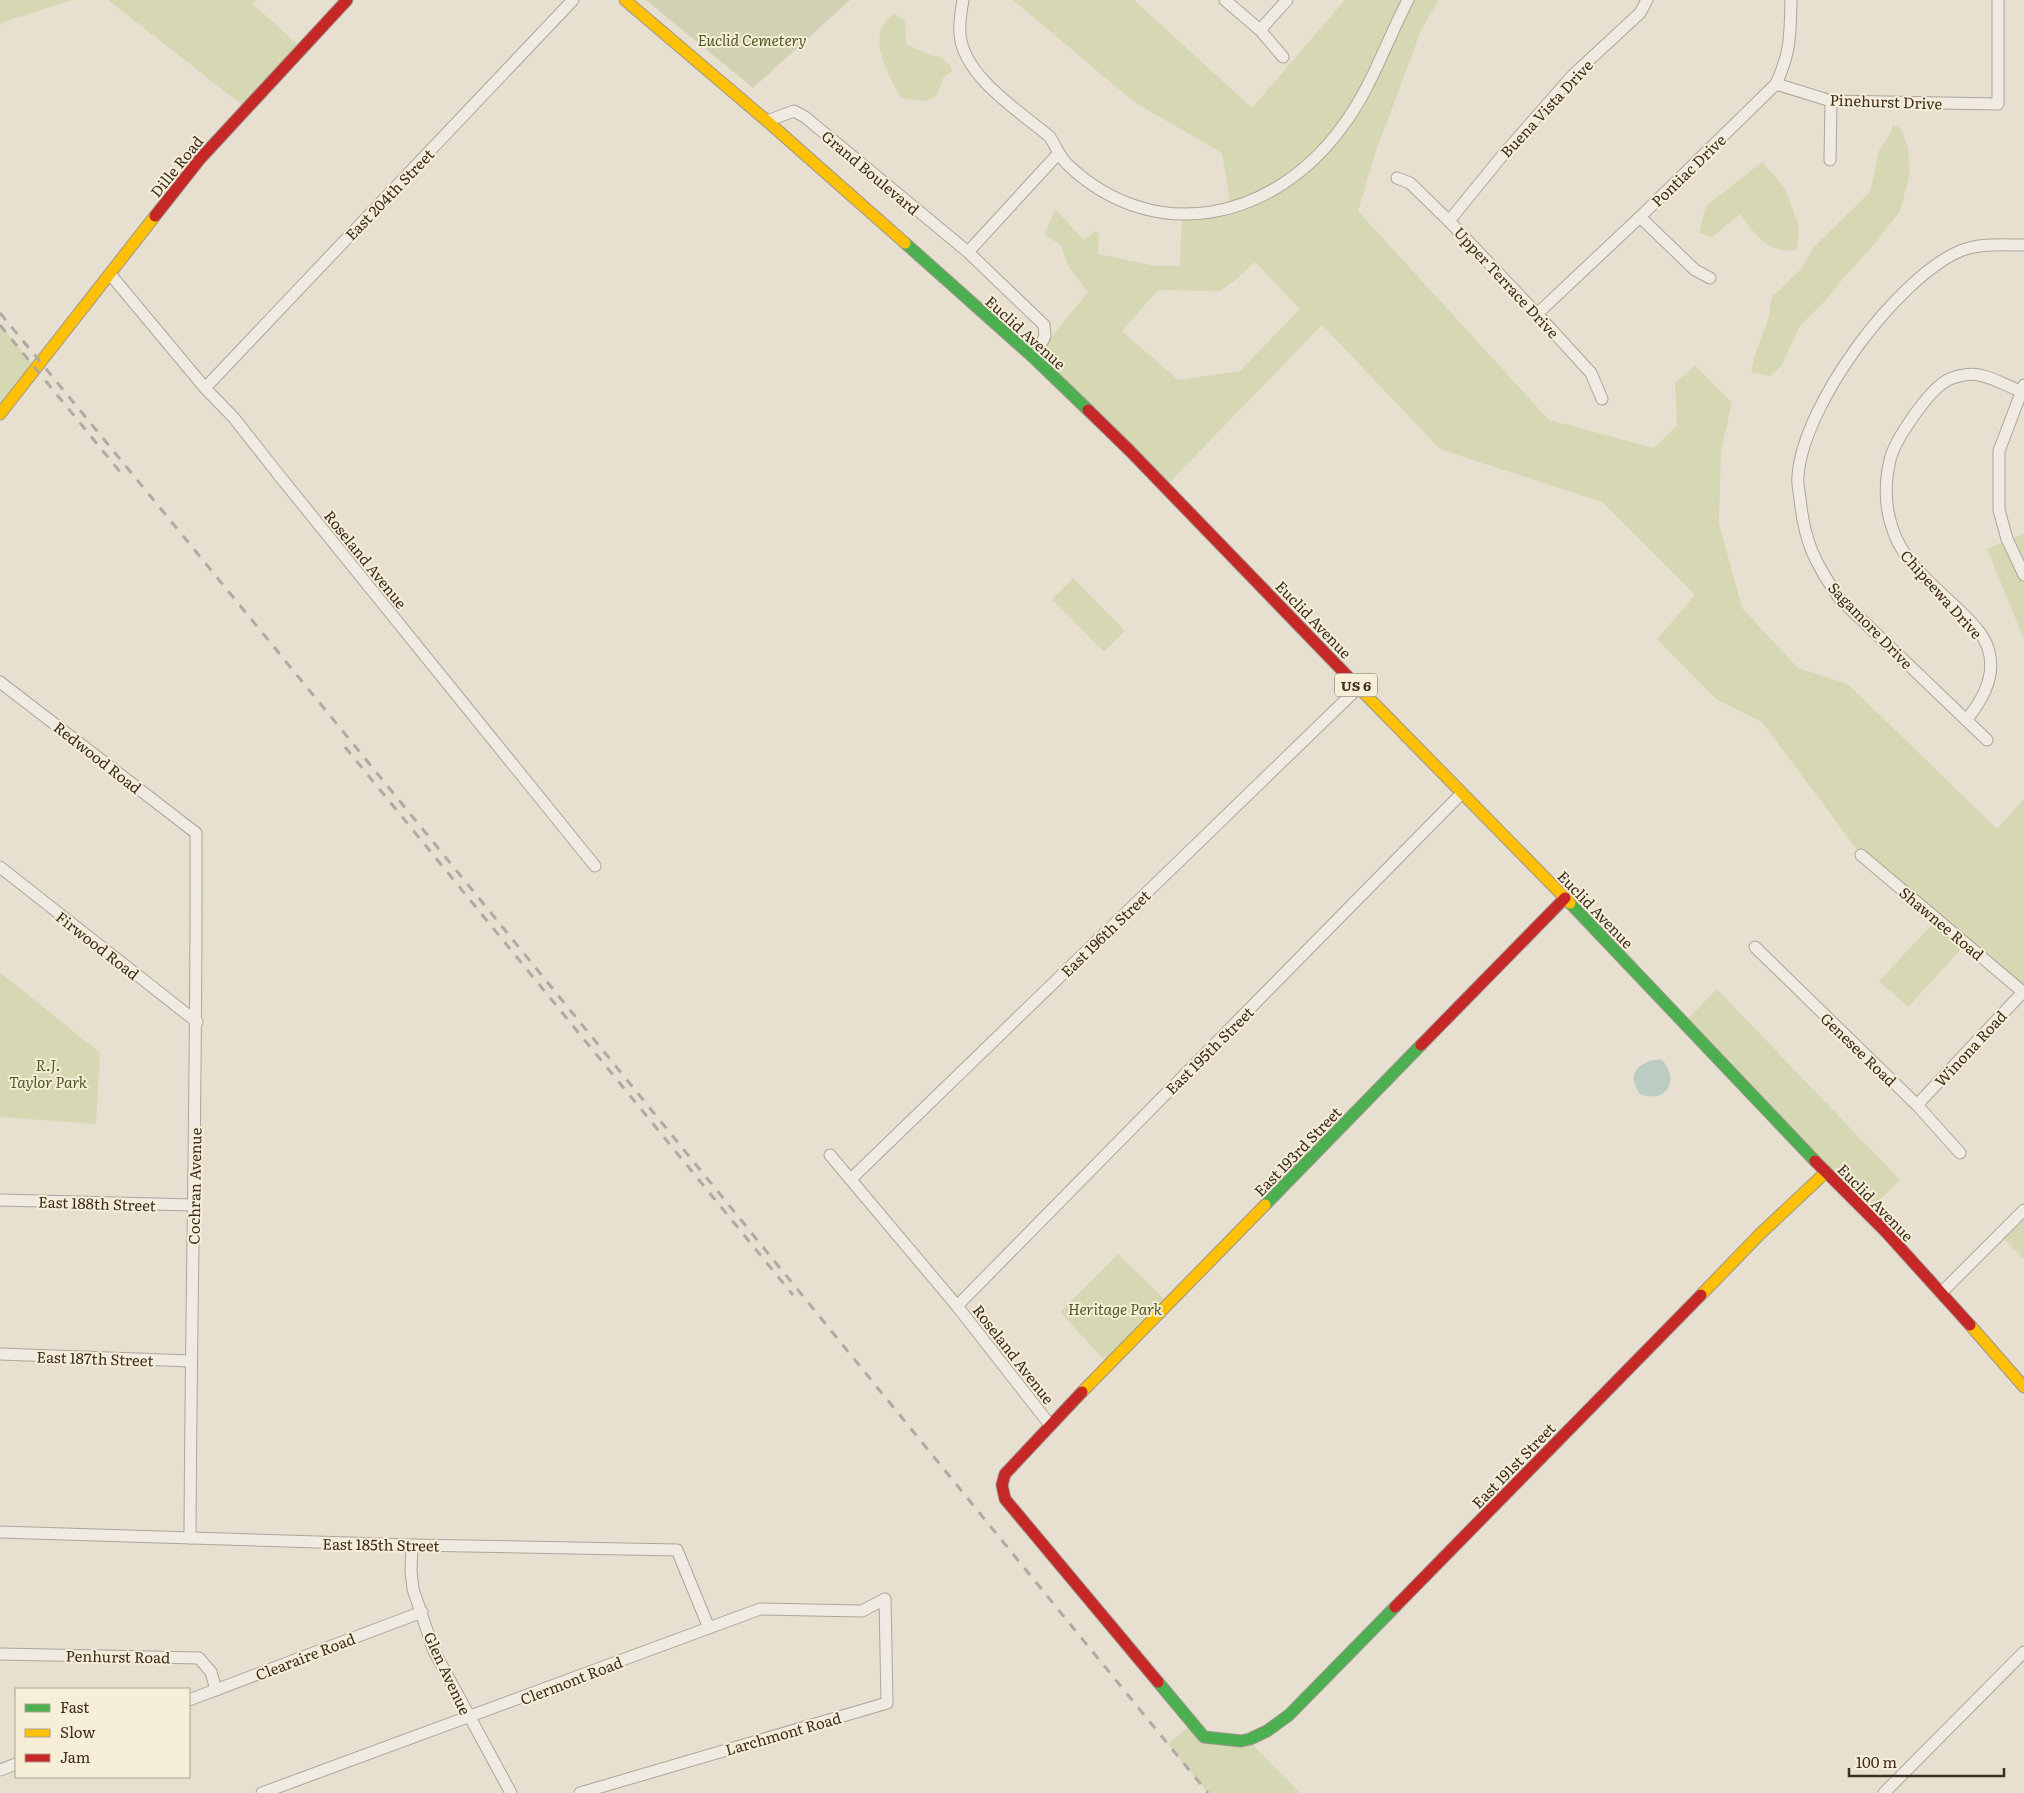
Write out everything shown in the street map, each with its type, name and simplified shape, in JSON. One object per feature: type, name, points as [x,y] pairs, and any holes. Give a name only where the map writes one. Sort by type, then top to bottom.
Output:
[{"type":"street","name":"Dille Road","points":[[0,414],[200,159],[347,0]]},
{"type":"street","name":"East 204th Street","points":[[205,388],[573,0]]},
{"type":"street","name":"Euclid Avenue","points":[[625,0],[767,121],[1034,358],[1130,451],[1461,794],[1565,898],[1826,1172],[1885,1231],[1942,1292],[2024,1387]]},
{"type":"street","points":[[963,0],[960,35],[970,64],[980,78],[1048,136],[1055,144],[1058,154],[1068,165],[1089,181],[1120,200],[1161,212],[1187,214],[1215,212],[1248,203],[1279,187],[1302,170],[1325,148],[1342,128],[1355,108],[1408,0]]},
{"type":"street","points":[[1225,0],[1260,30],[1283,57]]},
{"type":"street","points":[[1260,30],[1287,0]]},
{"type":"street","name":"Buena Vista Drive","points":[[1449,221],[1502,156],[1573,75],[1640,13],[1647,0]]},
{"type":"street","name":"Pontiac Drive","points":[[1537,314],[1640,217],[1776,84],[1786,62],[1790,43],[1791,0]]},
{"type":"street","name":"Pinehurst Drive","points":[[1776,84],[1831,101],[1998,104],[1998,0]]},
{"type":"street","points":[[1830,160],[1831,101]]},
{"type":"street","name":"Grand Boulevard","points":[[767,121],[794,111],[805,117],[968,252],[1044,325],[1045,336],[1034,358]]},
{"type":"street","points":[[968,252],[1058,154]]},
{"type":"street","name":"Upper Terrace Drive","points":[[1397,178],[1410,183],[1449,221],[1537,314],[1591,373],[1602,399]]},
{"type":"street","points":[[1640,217],[1695,270],[1710,278]]},
{"type":"street","name":"Sagamore Drive","points":[[1986,740],[1840,598],[1825,578],[1814,559],[1802,524],[1798,476],[1810,427],[1845,362],[1895,302],[1930,269],[1961,251],[1987,245],[2024,245]]},
{"type":"street","name":"Roseland Avenue","points":[[110,274],[205,388],[234,418],[595,866]]},
{"type":"street","name":"Chipeewa Drive","points":[[1966,720],[1984,696],[1989,680],[1991,661],[1988,646],[1976,628],[1905,558],[1891,525],[1887,506],[1887,478],[1890,458],[1921,406],[1944,382],[1964,375],[1980,374],[2023,388]]},
{"type":"street","points":[[2023,388],[2000,451],[2000,510],[2007,539],[2024,575]]},
{"type":"street","name":"Redwood Road","points":[[0,682],[196,833]]},
{"type":"street","name":"East 196th Street","points":[[851,1179],[1359,687]]},
{"type":"street","name":"East 195th Street","points":[[957,1306],[1461,794]]},
{"type":"street","name":"Cochran Avenue","points":[[190,1538],[197,1022],[196,833]]},
{"type":"street","name":"Shawnee Road","points":[[1861,855],[2024,989]]},
{"type":"street","name":"Firwood Road","points":[[0,867],[197,1022]]},
{"type":"street","name":"East 193rd Street","points":[[1050,1425],[1565,898]]},
{"type":"street","name":"Genesee Road","points":[[1755,948],[1917,1105],[1960,1153]]},
{"type":"street","name":"Winona Road","points":[[1917,1105],[2024,989]]},
{"type":"street","name":"Roseland Avenue","points":[[830,1155],[957,1306],[1050,1425],[1005,1474],[1002,1485],[1005,1499],[1204,1737]]},
{"type":"street","name":"East 191st Street","points":[[1204,1737],[1234,1743],[1257,1738],[1271,1730],[1289,1715],[1760,1234],[1826,1172]]},
{"type":"street","name":"East 188th Street","points":[[0,1200],[194,1205]]},
{"type":"street","points":[[1942,1292],[2024,1210]]},
{"type":"street","name":"East 187th Street","points":[[0,1354],[191,1361]]},
{"type":"street","name":"East 185th Street","points":[[0,1532],[412,1545],[677,1550],[709,1628]]},
{"type":"street","name":"Glen Avenue","points":[[412,1545],[411,1571],[413,1589],[434,1651],[511,1793]]},
{"type":"street","name":"Clermont Road","points":[[262,1793],[470,1718],[760,1609],[862,1611],[885,1599]]},
{"type":"street","name":"Larchmont Road","points":[[580,1793],[887,1703],[885,1599]]},
{"type":"street","name":"Clearaire Road","points":[[190,1700],[422,1612]]},
{"type":"street","points":[[1884,1793],[2024,1652]]},
{"type":"street","name":"Penhurst Road","points":[[0,1654],[200,1658],[210,1672],[216,1690]]},
{"type":"street","points":[[0,1770],[15,1764]]},
{"type":"green space","points":[[0,0],[73,0],[8,20],[0,25]]},
{"type":"green space","points":[[108,0],[256,0],[253,4],[302,48],[246,108]]},
{"type":"green space","name":"Euclid Cemetery","points":[[646,0],[850,0],[753,88]]},
{"type":"green space","points":[[1013,0],[1134,0],[1252,108],[1345,0],[1439,0],[1422,28],[1376,151],[1358,211],[1549,420],[1654,448],[1677,425],[1675,383],[1695,365],[1732,403],[1721,451],[1719,523],[1742,608],[1798,668],[1848,684],[1997,829],[2024,799],[2024,993],[1966,944],[1908,1007],[1879,981],[1937,919],[1861,855],[1762,722],[1716,699],[1657,639],[1695,595],[1602,502],[1440,449],[1322,325],[1165,487],[1034,358],[1088,292],[1068,266],[1061,245],[1045,235],[1055,209],[1084,240],[1095,231],[1099,234],[1098,254],[1156,266],[1180,266],[1182,214],[1231,208],[1222,153],[1134,102]],"holes":[[[1255,262],[1300,309],[1240,371],[1178,380],[1122,331],[1158,290],[1220,291]]]},
{"type":"green space","points":[[894,13],[905,21],[906,44],[932,56],[941,57],[950,65],[952,71],[943,78],[937,95],[927,101],[901,98],[885,65],[879,38],[882,27]]},
{"type":"green space","points":[[1893,124],[1902,130],[1908,149],[1910,174],[1900,211],[1874,245],[1827,299],[1799,327],[1782,365],[1770,376],[1751,373],[1754,357],[1768,320],[1772,297],[1801,269],[1815,246],[1870,192],[1879,150],[1889,136]]},
{"type":"green space","points":[[1762,162],[1784,187],[1799,226],[1797,250],[1778,249],[1770,246],[1757,236],[1740,214],[1712,237],[1699,233],[1706,206]]},
{"type":"green space","points":[[0,325],[35,368],[0,414]]},
{"type":"green space","points":[[2024,533],[2024,639],[1987,549]]},
{"type":"green space","points":[[1073,578],[1125,631],[1104,652],[1052,599]]},
{"type":"green space","name":"R.J. Taylor Park","points":[[0,972],[100,1053],[96,1124],[0,1117]]},
{"type":"green space","points":[[1717,989],[1900,1180],[1867,1213],[1684,1023]]},
{"type":"green space","points":[[2024,1210],[2024,1259],[1999,1234]]},
{"type":"green space","name":"Heritage Park","points":[[1118,1254],[1169,1304],[1109,1365],[1060,1312]]},
{"type":"green space","points":[[1193,1723],[1204,1737],[1248,1740],[1300,1793],[1208,1793],[1168,1744]]},
{"type":"shaded area","points":[[1652,1060],[1662,1060],[1670,1075],[1668,1088],[1664,1093],[1657,1096],[1640,1094],[1634,1082],[1637,1069]]},
{"type":"railway","points":[[0,313],[1208,1793]]},
{"type":"railway","points":[[0,325],[125,478]]},
{"type":"railway","points":[[345,747],[793,1295]]},
{"type":"traffic: fast","points":[[905,243],[1034,358],[1088,410]]},
{"type":"traffic: fast","points":[[1570,903],[1815,1161]]},
{"type":"traffic: fast","points":[[1265,1205],[1421,1045]]},
{"type":"traffic: fast","points":[[1158,1682],[1204,1737],[1241,1741],[1250,1739],[1267,1731],[1289,1715],[1395,1607]]},
{"type":"traffic: slow","points":[[625,0],[767,121],[905,243]]},
{"type":"traffic: slow","points":[[0,414],[155,216]]},
{"type":"traffic: slow","points":[[1361,690],[1570,903]]},
{"type":"traffic: slow","points":[[1701,1295],[1760,1234],[1826,1172]]},
{"type":"traffic: slow","points":[[1082,1392],[1265,1205]]},
{"type":"traffic: slow","points":[[1970,1325],[2024,1387]]},
{"type":"traffic: jam","points":[[155,216],[200,159],[347,0]]},
{"type":"traffic: jam","points":[[1088,410],[1361,690]]},
{"type":"traffic: jam","points":[[1421,1045],[1565,898]]},
{"type":"traffic: jam","points":[[1815,1161],[1885,1231],[1970,1325]]},
{"type":"traffic: jam","points":[[1395,1607],[1701,1295]]},
{"type":"traffic: jam","points":[[1082,1392],[1005,1474],[1002,1485],[1005,1499],[1158,1682]]}]
